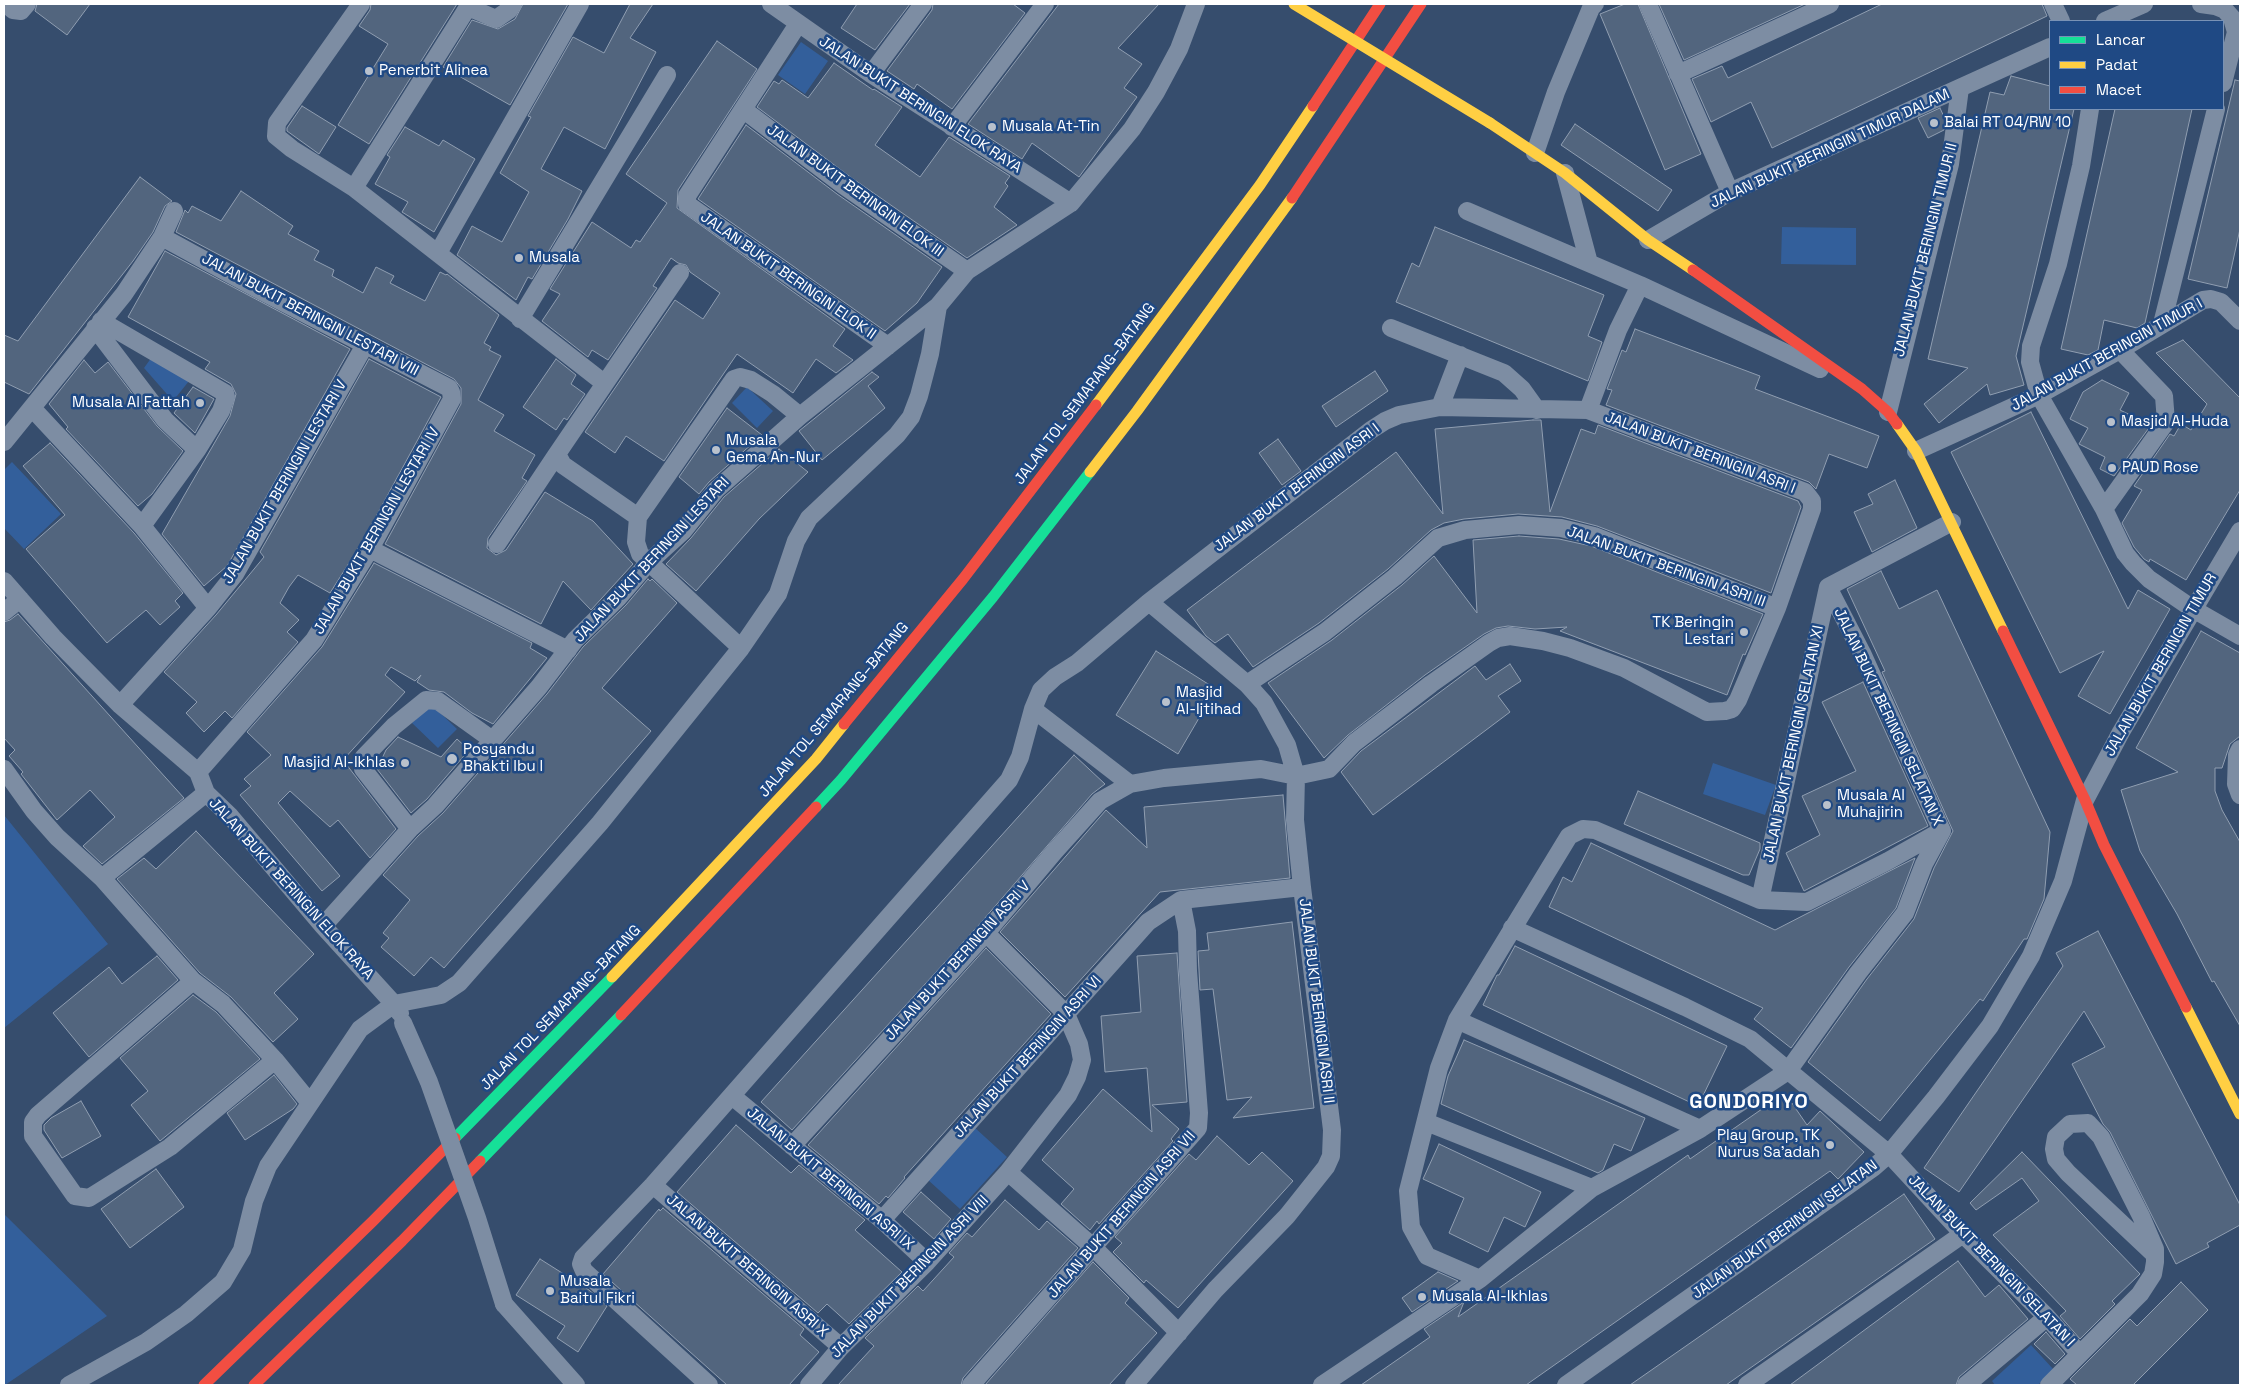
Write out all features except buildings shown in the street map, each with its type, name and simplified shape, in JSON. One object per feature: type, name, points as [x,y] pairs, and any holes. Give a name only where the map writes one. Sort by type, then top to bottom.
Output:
[{"type":"main road","points":[[1294,4],[1490,123],[1565,173],[1648,240],[1862,389],[1888,412],[1916,452],[1952,522],[2104,845],[2240,1114]]},
{"type":"main road","name":"JALAN TOL SEMARANG–BATANG","points":[[204,1385],[373,1221],[593,998],[816,759],[963,579],[1107,391],[1260,185],[1380,4]]},
{"type":"main road","points":[[254,1385],[402,1241],[586,1051],[841,780],[993,597],[1137,411],[1291,200],[1421,4]]},
{"type":"street","points":[[6,4],[13,10],[21,11],[27,4]]},
{"type":"street","points":[[361,4],[277,123],[276,136],[282,142],[354,188],[604,383]]},
{"type":"street","points":[[354,188],[466,5],[496,19],[509,10],[513,4]]},
{"type":"street","points":[[438,253],[580,4]]},
{"type":"street","name":"JALAN BUKIT BERINGIN ELOK RAYA","points":[[771,4],[871,74],[1071,203]]},
{"type":"street","points":[[871,74],[923,4]]},
{"type":"street","points":[[952,127],[1045,4]]},
{"type":"street","name":"JALAN BUKIT BERINGIN LESTARI","points":[[323,926],[410,829],[435,806],[491,739],[539,687],[575,640],[619,597],[649,562],[683,531],[716,490],[800,416],[938,306],[968,271],[1071,203],[1132,129],[1156,92],[1179,49],[1196,4]]},
{"type":"street","points":[[1535,153],[1570,58],[1591,8],[1595,4]]},
{"type":"street","points":[[1648,4],[1730,192]]},
{"type":"street","points":[[1678,74],[1830,4]]},
{"type":"street","points":[[2053,4],[2061,20]]},
{"type":"street","points":[[2107,20],[2144,4]]},
{"type":"street","points":[[2201,4],[2225,10],[2232,18],[2236,32],[2224,79]]},
{"type":"street","points":[[744,110],[798,24]]},
{"type":"street","name":"JALAN BUKIT BERINGIN TIMUR DALAM","points":[[1648,240],[1730,192],[2049,47]]},
{"type":"street","points":[[520,318],[667,75]]},
{"type":"street","name":"JALAN BUKIT BERINGIN TIMUR II","points":[[1888,412],[1950,164],[1960,88]]},
{"type":"street","name":"JALAN BUKIT BERINGIN ELOK II","points":[[744,110],[687,196],[689,206],[888,346]]},
{"type":"street","name":"JALAN BUKIT BERINGIN ELOK III","points":[[744,110],[843,185],[968,271]]},
{"type":"street","points":[[2090,110],[2081,166],[2058,264],[2031,346],[2030,362],[2040,395],[2104,509],[2125,553],[2149,579],[2193,609],[2240,636]]},
{"type":"street","points":[[2162,324],[2216,110]]},
{"type":"street","points":[[1565,173],[1589,263]]},
{"type":"street","points":[[6,435],[32,408],[124,294],[162,237],[174,211]]},
{"type":"street","points":[[1466,211],[1640,285],[1862,389]]},
{"type":"street","name":"JALAN BUKIT BERINGIN LESTARI VIII","points":[[162,237],[449,388],[452,399]]},
{"type":"street","points":[[497,544],[680,273]]},
{"type":"street","points":[[1588,410],[1618,330],[1640,285]]},
{"type":"street","name":"JALAN BUKIT BERINGIN TIMUR I","points":[[1916,452],[2040,395],[2203,300],[2211,299],[2221,302],[2240,321]]},
{"type":"street","points":[[68,1385],[146,1342],[186,1314],[223,1282],[242,1250],[254,1201],[268,1166],[360,1029],[394,1004],[441,994],[459,983],[600,823],[741,648],[778,594],[796,541],[809,518],[897,435],[911,417],[919,396],[930,354],[938,306]]},
{"type":"street","points":[[98,324],[225,393],[226,397],[221,411],[197,450],[142,526]]},
{"type":"street","points":[[98,324],[165,420],[197,450]]},
{"type":"street","points":[[1391,328],[1504,373],[1514,379],[1537,410]]},
{"type":"street","name":"JALAN BUKIT BERINGIN LESTARI V","points":[[120,705],[208,608],[235,574],[365,345]]},
{"type":"street","points":[[2104,509],[2166,422],[2164,396],[2120,350]]},
{"type":"street","points":[[1440,407],[1460,355]]},
{"type":"street","points":[[741,648],[637,549],[638,517],[734,379],[740,377],[750,380],[774,394],[800,416]]},
{"type":"street","name":"JALAN BUKIT BERINGIN LESTARI IV","points":[[198,772],[314,640],[370,549],[452,399]]},
{"type":"street","name":"JALAN BUKIT BERINGIN ASRI I","points":[[709,1385],[584,1271],[581,1264],[582,1258],[653,1186],[1009,780],[1020,758],[1032,709],[1041,690],[1055,676],[1076,664],[1149,602],[1378,426],[1399,415],[1440,407],[1588,410],[1805,492]]},
{"type":"street","points":[[32,408],[142,526],[208,608]]},
{"type":"street","points":[[557,454],[563,464],[638,517]]},
{"type":"street","name":"JALAN BUKIT BERINGIN ASRI III","points":[[1296,776],[1329,769],[1354,743],[1431,684],[1489,643],[1498,638],[1510,636],[1543,641],[1570,648],[1624,668],[1708,712],[1725,712],[1732,709],[1777,608],[1812,510],[1812,501],[1805,492]]},
{"type":"street","points":[[1828,588],[1952,522]]},
{"type":"street","name":"JALAN BUKIT BERINGIN ASRI III","points":[[1246,684],[1325,632],[1395,578],[1438,538],[1465,530],[1519,524],[1561,528],[1594,536],[1777,608]]},
{"type":"street","name":"JALAN BUKIT BERINGIN TIMUR","points":[[2084,800],[2120,732],[2240,531]]},
{"type":"street","points":[[370,549],[568,650]]},
{"type":"street","name":"JALAN BUKIT BERINGIN ELOK RAYA","points":[[4,581],[53,637],[120,705],[198,772],[206,793],[230,816],[323,926],[394,1004],[429,1082],[477,1218],[504,1304],[576,1385]]},
{"type":"street","name":"JALAN BUKIT BERINGIN SELATAN X","points":[[1788,1071],[1858,973],[1905,913],[1924,864],[1942,831],[1865,661],[1828,588]]},
{"type":"street","name":"JALAN BUKIT BERINGIN SELATAN XI","points":[[1760,900],[1828,588]]},
{"type":"street","points":[[4,612],[20,598]]},
{"type":"street","name":"JALAN BUKIT BERINGIN ASRI II","points":[[1134,1385],[1215,1290],[1287,1216],[1326,1167],[1331,1156],[1332,1130],[1295,820],[1296,776],[1281,731],[1264,703],[1246,684],[1149,602]]},
{"type":"street","points":[[410,829],[363,769],[363,758],[394,726],[426,700],[438,701],[491,739]]},
{"type":"street","points":[[1032,709],[1130,784]]},
{"type":"street","points":[[2240,750],[2237,755],[2236,784],[2240,795]]},
{"type":"street","name":"JALAN BUKIT BERINGIN ASRI V","points":[[792,1146],[986,933],[1054,851],[1100,801],[1130,784],[1164,778],[1261,768],[1296,776]]},
{"type":"street","points":[[4,769],[34,811],[57,837],[102,878],[193,981],[224,1004],[276,1060],[310,1103]]},
{"type":"street","points":[[102,878],[206,793]]},
{"type":"street","name":"JALAN BUKIT BERINGIN SELATAN","points":[[1566,1385],[1873,1168],[1889,1154],[1936,1097],[1990,1026],[2031,956],[2063,881],[2084,800]]},
{"type":"street","points":[[1480,1279],[1427,1256],[1411,1227],[1408,1191],[1439,1068],[1457,1020],[1569,836],[1583,829],[1595,830],[1760,900],[1807,902],[1942,831]]},
{"type":"street","points":[[1181,900],[1302,887]]},
{"type":"street","name":"JALAN BUKIT BERINGIN ASRI VI","points":[[882,1220],[1148,922],[1181,900]]},
{"type":"street","name":"JALAN BUKIT BERINGIN ASRI VII","points":[[971,1385],[1198,1128],[1199,1113],[1188,971],[1187,931],[1181,900]]},
{"type":"street","name":"JALAN BUKIT BERINGIN SELATAN I","points":[[1512,928],[1685,1006],[1750,1040],[1889,1154],[1963,1234],[2079,1353],[2140,1294],[2153,1274],[2155,1255]]},
{"type":"street","points":[[986,933],[1066,1014]]},
{"type":"street","points":[[193,981],[38,1115],[34,1122],[33,1136],[75,1196],[89,1198],[170,1147],[276,1060]]},
{"type":"street","name":"JALAN BUKIT BERINGIN ASRI VIII","points":[[809,1385],[841,1347],[928,1262],[1008,1172],[1068,1095],[1077,1077],[1082,1060],[1079,1044],[1066,1014]]},
{"type":"street","points":[[1457,1020],[1700,1129]]},
{"type":"street","points":[[1322,1385],[1480,1279],[1592,1188],[1700,1129],[1788,1071]]},
{"type":"street","name":"JALAN BUKIT BERINGIN ASRI IX","points":[[732,1096],[882,1220],[928,1262]]},
{"type":"street","points":[[1426,1122],[1592,1188]]},
{"type":"street","points":[[2077,1122],[2088,1123],[2093,1127],[2112,1156],[2155,1249],[2155,1255],[2068,1173],[2056,1159],[2055,1143],[2062,1130],[2077,1122]]},
{"type":"street","points":[[1008,1172],[1093,1247],[1179,1333]]},
{"type":"street","name":"JALAN BUKIT BERINGIN ASRI X","points":[[653,1186],[841,1347]]},
{"type":"street","points":[[1747,1385],[1963,1234]]},
{"type":"street","points":[[1966,1385],[2046,1317]]},
{"type":"street","points":[[2049,1385],[2079,1353]]},
{"type":"shaded area","points":[[801,42],[828,61],[805,94],[778,75]]},
{"type":"shaded area","points":[[1782,227],[1856,228],[1856,265],[1781,264]]},
{"type":"shaded area","points":[[154,354],[193,376],[173,401],[144,368]]},
{"type":"shaded area","points":[[747,387],[773,411],[757,428],[732,403]]},
{"type":"shaded area","points":[[12,462],[61,514],[24,549],[4,528],[4,470]]},
{"type":"shaded area","points":[[431,704],[457,729],[438,748],[412,723]]},
{"type":"shaded area","points":[[1713,763],[1776,785],[1765,815],[1703,794]]},
{"type":"shaded area","points":[[4,815],[108,944],[4,1028]]},
{"type":"shaded area","points":[[974,1127],[1007,1157],[960,1209],[927,1179]]},
{"type":"shaded area","points":[[4,1214],[107,1316],[5,1385],[4,1385]]},
{"type":"shaded area","points":[[2031,1345],[2054,1370],[2038,1385],[1995,1385],[1992,1381]]},
{"type":"traffic: fast","points":[[816,807],[841,780],[993,597],[1090,472]]},
{"type":"traffic: fast","points":[[455,1138],[612,977]]},
{"type":"traffic: fast","points":[[480,1161],[621,1015]]},
{"type":"traffic: slow","points":[[1294,4],[1490,123]]},
{"type":"traffic: slow","points":[[1096,405],[1260,185],[1313,106]]},
{"type":"traffic: slow","points":[[1490,123],[1565,173],[1648,240],[1693,270]]},
{"type":"traffic: slow","points":[[1090,472],[1137,411],[1292,198]]},
{"type":"traffic: slow","points":[[1897,424],[1916,451],[2003,631]]},
{"type":"traffic: slow","points":[[612,977],[816,759],[844,724]]},
{"type":"traffic: slow","points":[[2186,1007],[2240,1114]]},
{"type":"traffic: jam","points":[[1313,106],[1380,4]]},
{"type":"traffic: jam","points":[[1292,198],[1421,4]]},
{"type":"traffic: jam","points":[[1693,270],[1862,389],[1888,412],[1897,424]]},
{"type":"traffic: jam","points":[[844,724],[963,579],[1096,405]]},
{"type":"traffic: jam","points":[[2003,631],[2085,800],[2104,845],[2186,1007]]},
{"type":"traffic: jam","points":[[621,1015],[816,807]]},
{"type":"traffic: jam","points":[[204,1385],[373,1221],[455,1138]]},
{"type":"traffic: jam","points":[[254,1385],[402,1241],[480,1161]]},
{"type":"place","name":"Penerbit Alinea","points":[[369,71]]},
{"type":"place","name":"Balai RT 04/RW 10","points":[[1934,123]]},
{"type":"place","name":"Musala At-Tin","points":[[992,127]]},
{"type":"place","name":"Musala","points":[[519,258]]},
{"type":"place","name":"Musala Al Fattah","points":[[200,403]]},
{"type":"place","name":"Masjid Al-Huda","points":[[2111,422]]},
{"type":"place","name":"Musala Gema An-Nur","points":[[716,450]]},
{"type":"place","name":"PAUD Rose","points":[[2112,468]]},
{"type":"place","name":"TK Beringin Lestari","points":[[1744,632]]},
{"type":"place","name":"Masjid Al-Ijtihad","points":[[1166,702]]},
{"type":"place","name":"Posyandu Bhakti Ibu I","points":[[452,759]]},
{"type":"place","name":"Masjid Al-Ikhlas","points":[[405,763]]},
{"type":"place","name":"Musala Al Muhajirin","points":[[1827,805]]},
{"type":"place","name":"Play Group, TK Nurus Sa'adah","points":[[1830,1145]]},
{"type":"place","name":"Musala Baitul Fikri","points":[[550,1291]]},
{"type":"place","name":"Musala Al-Ikhlas","points":[[1422,1297]]},
{"type":"district","name":"GONDORIYO","points":[[1749,1103]]}]
